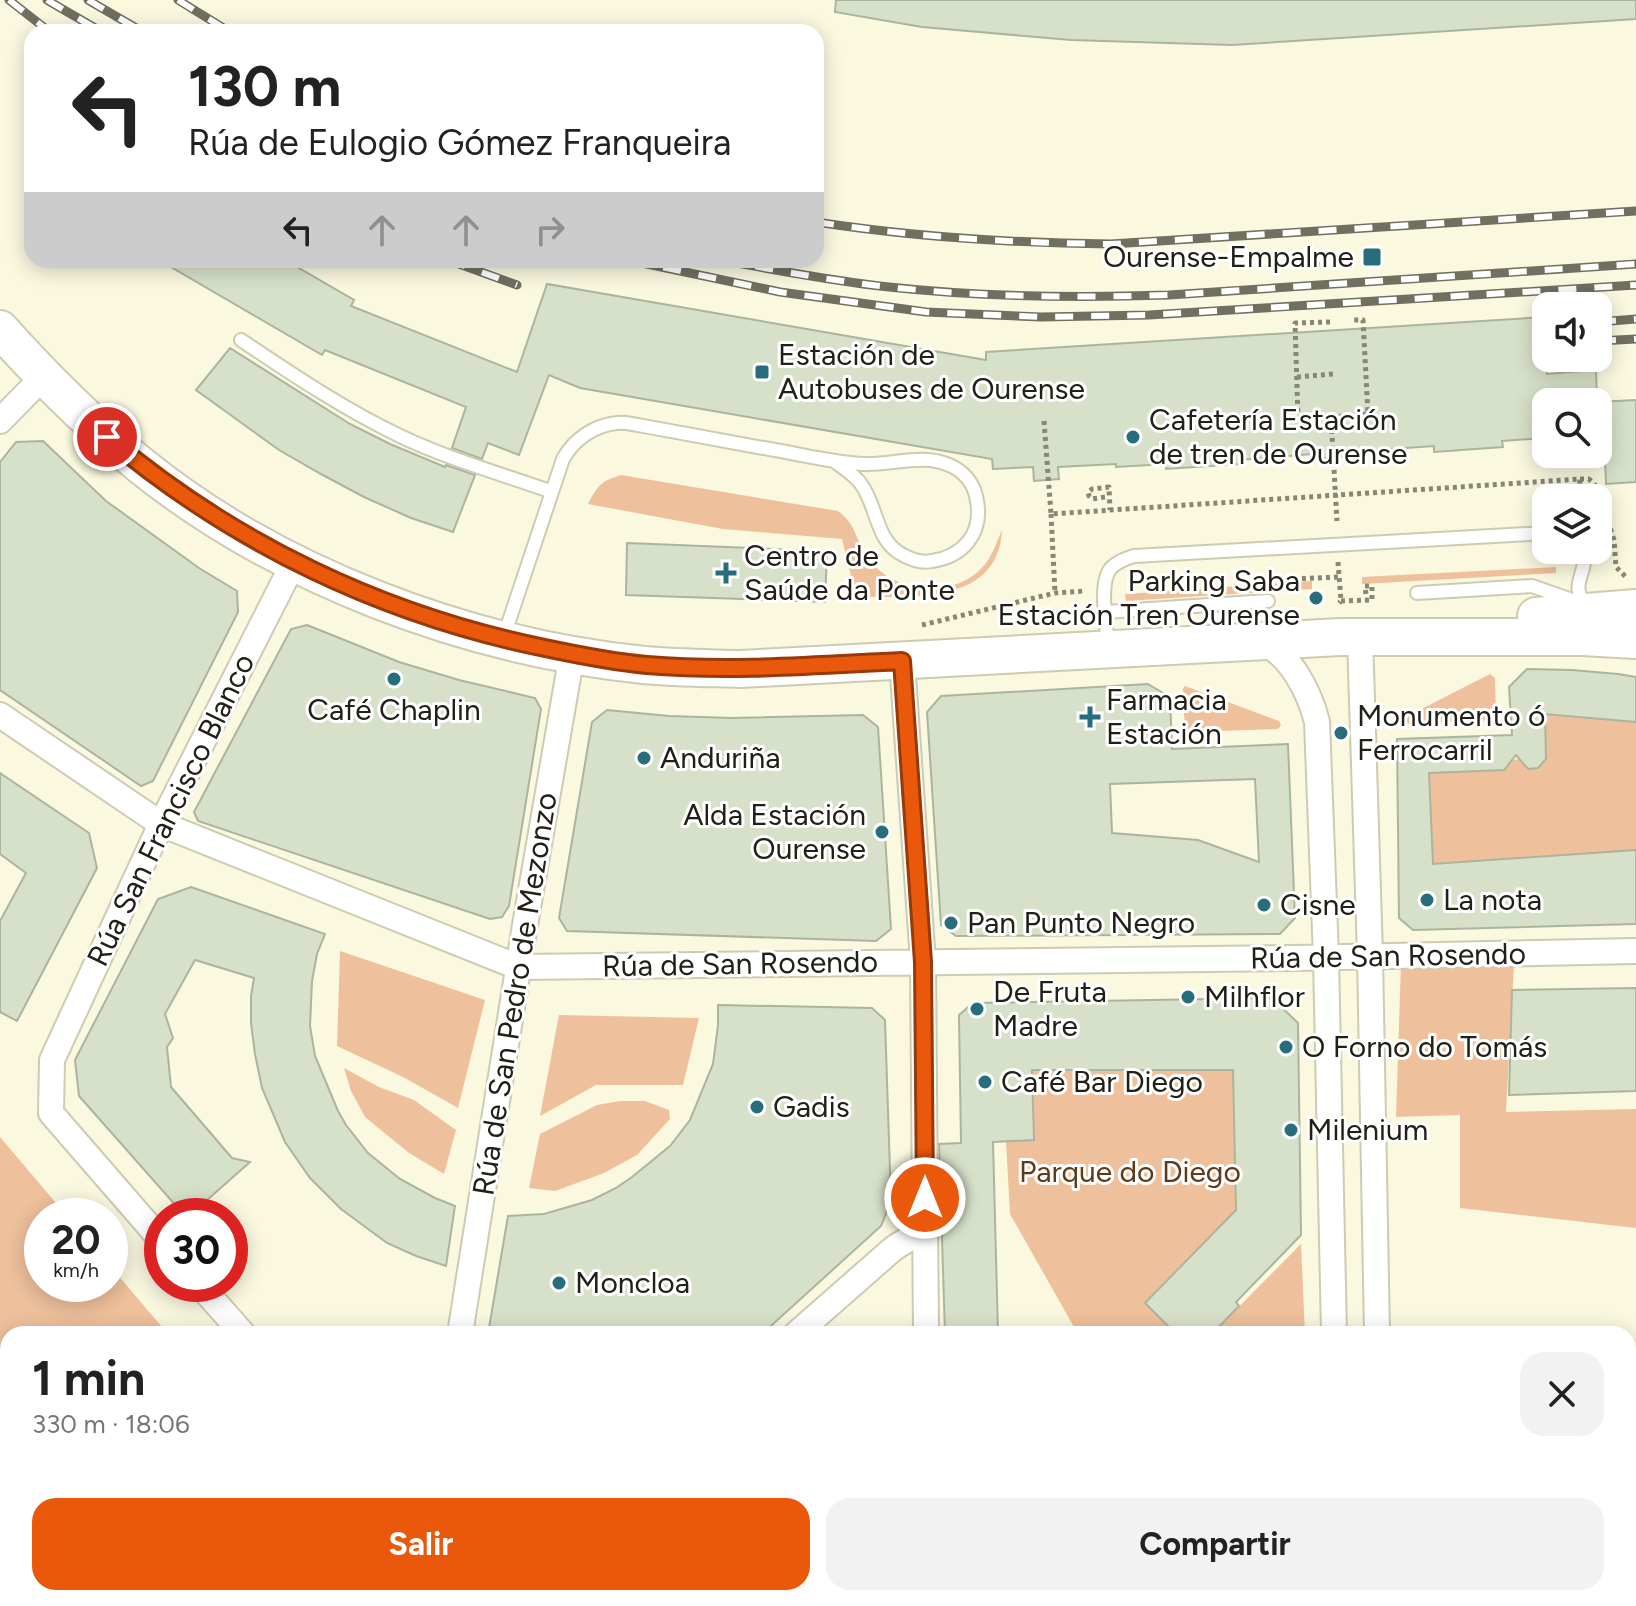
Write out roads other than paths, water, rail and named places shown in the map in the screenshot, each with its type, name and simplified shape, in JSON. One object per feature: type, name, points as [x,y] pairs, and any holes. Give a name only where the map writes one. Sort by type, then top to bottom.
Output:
[{"type":"main road","points":[[0,329],[43,377],[141,465],[204,510],[294,562],[413,613],[503,640],[572,654],[644,665],[741,669],[1360,637],[1582,637],[1636,640]]},
{"type":"main road","points":[[1360,637],[1591,608],[1636,608]]},
{"type":"street","points":[[0,421],[43,377]]},
{"type":"street","name":"Rúa San Francisco Blanco","points":[[144,1220],[51,1113],[52,1060],[161,824],[294,562]]},
{"type":"street","points":[[1360,637],[1377,1326]]},
{"type":"street","points":[[1253,641],[1270,646],[1289,663],[1313,704],[1317,722],[1326,957],[1334,1326]]},
{"type":"street","name":"Rúa de San Pedro de Mezonzo","points":[[461,1326],[572,654]]},
{"type":"street","points":[[902,661],[923,962],[926,1326]]},
{"type":"street","name":"Rúa de San Rosendo","points":[[0,715],[161,824],[518,967],[1636,951]]},
{"type":"street","points":[[805,1326],[894,1248],[925,1229]]},
{"type":"street","points":[[215,1302],[236,1326]]},
{"type":"lane","points":[[241,340],[306,384],[404,437],[552,492]]},
{"type":"lane","points":[[503,640],[568,449],[597,428],[617,423],[834,461],[867,464],[934,460],[951,465],[965,475],[975,490],[979,507],[977,525],[969,541],[943,560],[911,560],[897,552],[885,540],[859,480],[834,461]]},
{"type":"lane","points":[[1108,649],[1104,589],[1107,575],[1111,568],[1134,556],[1532,534]]},
{"type":"lane","points":[[1584,564],[1577,588],[1579,596],[1591,608]]},
{"type":"lane","points":[[1417,593],[1532,586],[1591,608]]},
{"type":"lane","points":[[1106,612],[1268,601]]},
{"type":"railway","points":[[9,0],[40,24]]},
{"type":"railway","points":[[47,0],[88,24]]},
{"type":"railway","points":[[88,0],[129,24]]},
{"type":"railway","points":[[178,0],[217,24]]},
{"type":"railway","points":[[824,223],[963,238],[1111,244],[1636,211]]},
{"type":"railway","points":[[767,268],[889,287],[994,295],[1064,296],[1169,295],[1636,264]]},
{"type":"railway","points":[[470,268],[517,285]]},
{"type":"railway","points":[[666,268],[780,292],[926,312],[1041,317],[1149,315],[1636,285]]},
{"type":"railway","points":[[1612,321],[1636,319]]},
{"type":"railway","points":[[1612,340],[1636,339]]},
{"type":"place","name":"Ourense-Empalme","points":[[1372,257]]},
{"type":"place","name":"Estación de Autobuses de Ourense","points":[[762,372]]},
{"type":"place","name":"Cafetería Estación de tren de Ourense","points":[[1133,437]]},
{"type":"place","name":"Centro de Saúde da Ponte","points":[[726,573]]},
{"type":"place","name":"Parking Saba Estación Tren Ourense","points":[[1316,598]]},
{"type":"place","name":"Café Chaplin","points":[[394,679]]},
{"type":"place","name":"Farmacia Estación","points":[[1090,717]]},
{"type":"place","name":"Monumento ó Ferrocarril","points":[[1341,733]]},
{"type":"place","name":"Anduriña","points":[[644,758]]},
{"type":"place","name":"Alda Estación Ourense","points":[[882,832]]},
{"type":"place","name":"La nota","points":[[1427,900]]},
{"type":"place","name":"Cisne","points":[[1264,905]]},
{"type":"place","name":"Pan Punto Negro","points":[[951,923]]},
{"type":"place","name":"Milhflor","points":[[1188,997]]},
{"type":"place","name":"De Fruta Madre","points":[[977,1009]]},
{"type":"place","name":"O Forno do Tomás","points":[[1286,1047]]},
{"type":"place","name":"Café Bar Diego","points":[[985,1082]]},
{"type":"place","name":"Gadis","points":[[757,1107]]},
{"type":"place","name":"Milenium","points":[[1291,1130]]},
{"type":"place","name":"Moncloa","points":[[559,1283]]},
{"type":"park label","name":"Parque do Diego","points":[[1130,1172]]}]
